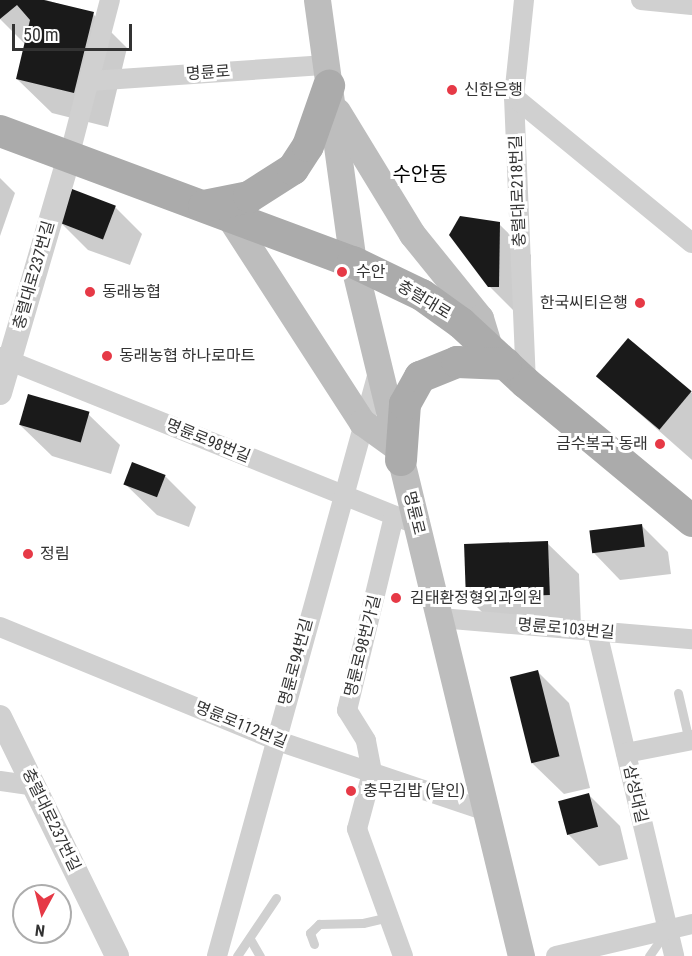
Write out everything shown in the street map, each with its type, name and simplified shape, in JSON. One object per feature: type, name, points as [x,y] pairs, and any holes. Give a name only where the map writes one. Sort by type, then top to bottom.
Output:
[{"type":"main road","name":"명륜로","points":[[317,0],[353,262],[400,454],[406,520],[440,618],[521,956]]},
{"type":"main road","points":[[328,84],[308,146],[293,169],[249,197],[216,211],[362,422],[400,454]]},
{"type":"main road","points":[[328,84],[412,234],[480,318],[507,365]]},
{"type":"main road","name":"충렬대로","points":[[0,131],[353,262],[422,295],[692,521]]},
{"type":"main road","points":[[400,454],[405,404],[420,377],[457,362],[507,365]]},
{"type":"street","points":[[69,157],[110,0]]},
{"type":"street","name":"충렬대로218번길","points":[[507,365],[514,97],[524,0]]},
{"type":"street","points":[[641,0],[692,5]]},
{"type":"street","name":"명륜로","points":[[90,81],[328,84]]},
{"type":"street","points":[[514,97],[692,243]]},
{"type":"street","name":"충렬대로237번길","points":[[0,393],[5,359],[69,157]]},
{"type":"street","name":"명륜로98번길","points":[[5,359],[406,520]]},
{"type":"street","name":"명륜로94번길","points":[[217,956],[341,494],[379,368]]},
{"type":"street","name":"명륜로98번가길","points":[[372,773],[366,741],[347,710],[406,520]]},
{"type":"street","name":"명륜로103번길","points":[[440,618],[692,639]]},
{"type":"street","name":"명륜로112번길","points":[[0,627],[275,740],[486,811]]},
{"type":"street","name":"삼성대길","points":[[597,632],[674,956]]},
{"type":"street","name":"충렬대로237번길","points":[[0,717],[117,956]]},
{"type":"street","points":[[626,753],[691,740]]},
{"type":"street","points":[[372,773],[357,829],[403,956]]},
{"type":"street","points":[[0,781],[35,786]]},
{"type":"street","points":[[556,956],[692,924]]},
{"type":"lane","points":[[678,693],[691,740]]},
{"type":"lane","points":[[237,956],[276,898]]},
{"type":"lane","points":[[314,944],[310,933],[319,924],[363,923],[388,917]]},
{"type":"lane","points":[[649,956],[668,930]]},
{"type":"lane","points":[[250,939],[260,956]]},
{"type":"building","points":[[0,0],[44,0],[94,12],[74,93],[16,79],[30,20],[17,5],[0,19]]},
{"type":"building","points":[[72,189],[116,206],[103,239],[59,223]]},
{"type":"building","points":[[460,216],[500,222],[499,287],[488,287],[449,235]]},
{"type":"building","points":[[628,338],[692,391],[659,430],[596,376]]},
{"type":"building","points":[[28,394],[90,412],[81,442],[19,425]]},
{"type":"building","points":[[132,462],[166,475],[157,497],[123,484]]},
{"type":"building","points":[[642,524],[645,547],[592,553],[589,530]]},
{"type":"building","points":[[548,541],[550,595],[466,598],[464,544]]},
{"type":"building","points":[[538,670],[560,756],[531,763],[510,677]]},
{"type":"building","points":[[589,793],[598,827],[567,835],[558,801]]},
{"type":"place","name":"신한은행","points":[[452,90]]},
{"type":"place","name":"수안","points":[[342,272]]},
{"type":"place","name":"동래농협","points":[[90,292]]},
{"type":"place","name":"한국씨티은행","points":[[640,303]]},
{"type":"place","name":"동래농협 하나로마트","points":[[107,356]]},
{"type":"place","name":"금수복국 동래","points":[[660,444]]},
{"type":"place","name":"정림","points":[[28,554]]},
{"type":"place","name":"김태환정형외과의원","points":[[396,598]]},
{"type":"place","name":"충무김밥 (달인)","points":[[351,791]]},
{"type":"district","name":"수안동","points":[[420,174]]}]
